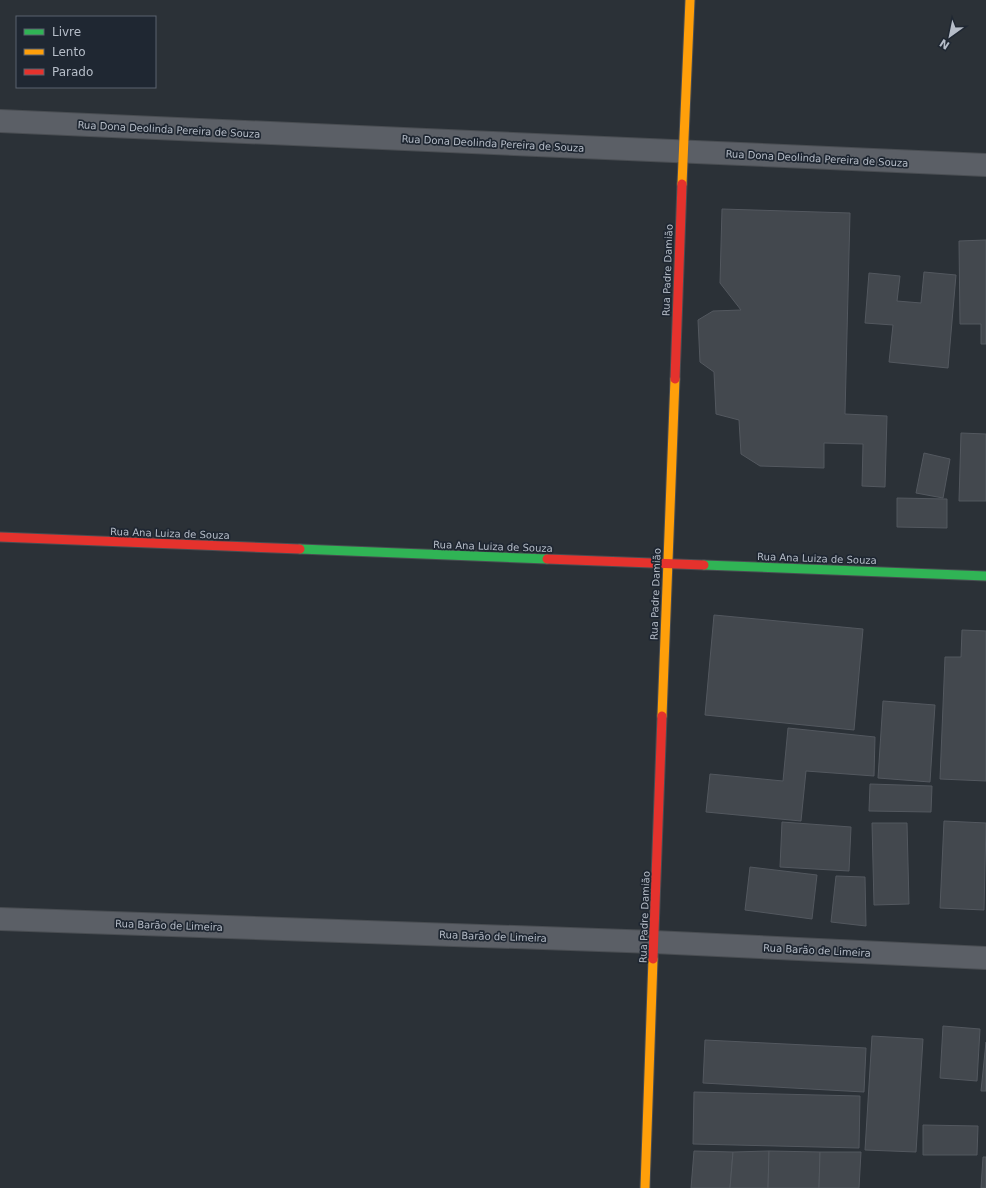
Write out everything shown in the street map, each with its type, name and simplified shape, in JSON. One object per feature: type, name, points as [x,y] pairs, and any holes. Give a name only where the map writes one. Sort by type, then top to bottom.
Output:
[{"type":"street","name":"Rua Padre Damião","points":[[645,1188],[667,563],[690,0]]},
{"type":"street","name":"Rua Dona Deolinda Pereira de Souza","points":[[0,121],[986,165]]},
{"type":"street","name":"Rua Ana Luiza de Souza","points":[[0,537],[986,576]]},
{"type":"street","name":"Rua Barão de Limeira","points":[[0,919],[654,942],[986,958]]},
{"type":"building","points":[[722,209],[850,213],[845,414],[887,416],[885,487],[862,486],[863,444],[824,443],[824,468],[760,466],[741,454],[739,420],[716,414],[714,372],[700,362],[698,320],[713,311],[741,310],[720,283]]},
{"type":"building","points":[[986,240],[986,344],[981,344],[981,324],[960,324],[959,241]]},
{"type":"building","points":[[924,272],[956,275],[948,368],[889,362],[893,325],[865,323],[869,273],[900,276],[897,301],[921,303]]},
{"type":"building","points":[[961,433],[986,434],[986,501],[959,501]]},
{"type":"building","points":[[924,453],[950,459],[943,498],[916,493]]},
{"type":"building","points":[[897,498],[947,499],[947,528],[897,527]]},
{"type":"building","points":[[714,615],[863,629],[854,730],[705,715]]},
{"type":"building","points":[[962,630],[986,631],[986,781],[940,779],[945,657],[961,657]]},
{"type":"building","points":[[883,701],[935,705],[930,782],[878,778]]},
{"type":"building","points":[[788,728],[875,737],[874,776],[806,771],[801,821],[706,812],[710,774],[783,781]]},
{"type":"building","points":[[870,784],[932,786],[931,812],[869,811]]},
{"type":"building","points":[[944,821],[986,823],[984,910],[940,908]]},
{"type":"building","points":[[782,822],[851,827],[849,871],[780,867]]},
{"type":"building","points":[[872,823],[907,823],[909,904],[874,905]]},
{"type":"building","points":[[750,867],[817,875],[812,919],[745,910]]},
{"type":"building","points":[[836,876],[865,877],[866,926],[831,922]]},
{"type":"building","points":[[943,1026],[980,1029],[977,1081],[940,1078]]},
{"type":"building","points":[[872,1036],[923,1039],[916,1152],[865,1150]]},
{"type":"building","points":[[705,1040],[866,1048],[864,1092],[703,1083]]},
{"type":"building","points":[[986,1042],[986,1091],[981,1091]]},
{"type":"building","points":[[694,1092],[860,1096],[859,1148],[693,1144]]},
{"type":"building","points":[[923,1125],[978,1126],[977,1155],[923,1155]]},
{"type":"building","points":[[694,1151],[733,1152],[730,1188],[691,1188]]},
{"type":"building","points":[[769,1151],[768,1188],[730,1188],[733,1152]]},
{"type":"building","points":[[769,1151],[820,1152],[819,1188],[768,1188]]},
{"type":"building","points":[[820,1152],[861,1152],[859,1188],[819,1188]]},
{"type":"building","points":[[983,1157],[986,1157],[986,1188],[981,1188]]},
{"type":"traffic: fast","points":[[300,549],[547,559]]},
{"type":"traffic: fast","points":[[704,565],[986,576]]},
{"type":"traffic: slow","points":[[682,184],[690,0]]},
{"type":"traffic: slow","points":[[662,716],[675,379]]},
{"type":"traffic: slow","points":[[645,1188],[653,959]]},
{"type":"traffic: jam","points":[[675,379],[682,184]]},
{"type":"traffic: jam","points":[[0,537],[300,549]]},
{"type":"traffic: jam","points":[[547,559],[704,565]]},
{"type":"traffic: jam","points":[[653,959],[662,716]]}]
